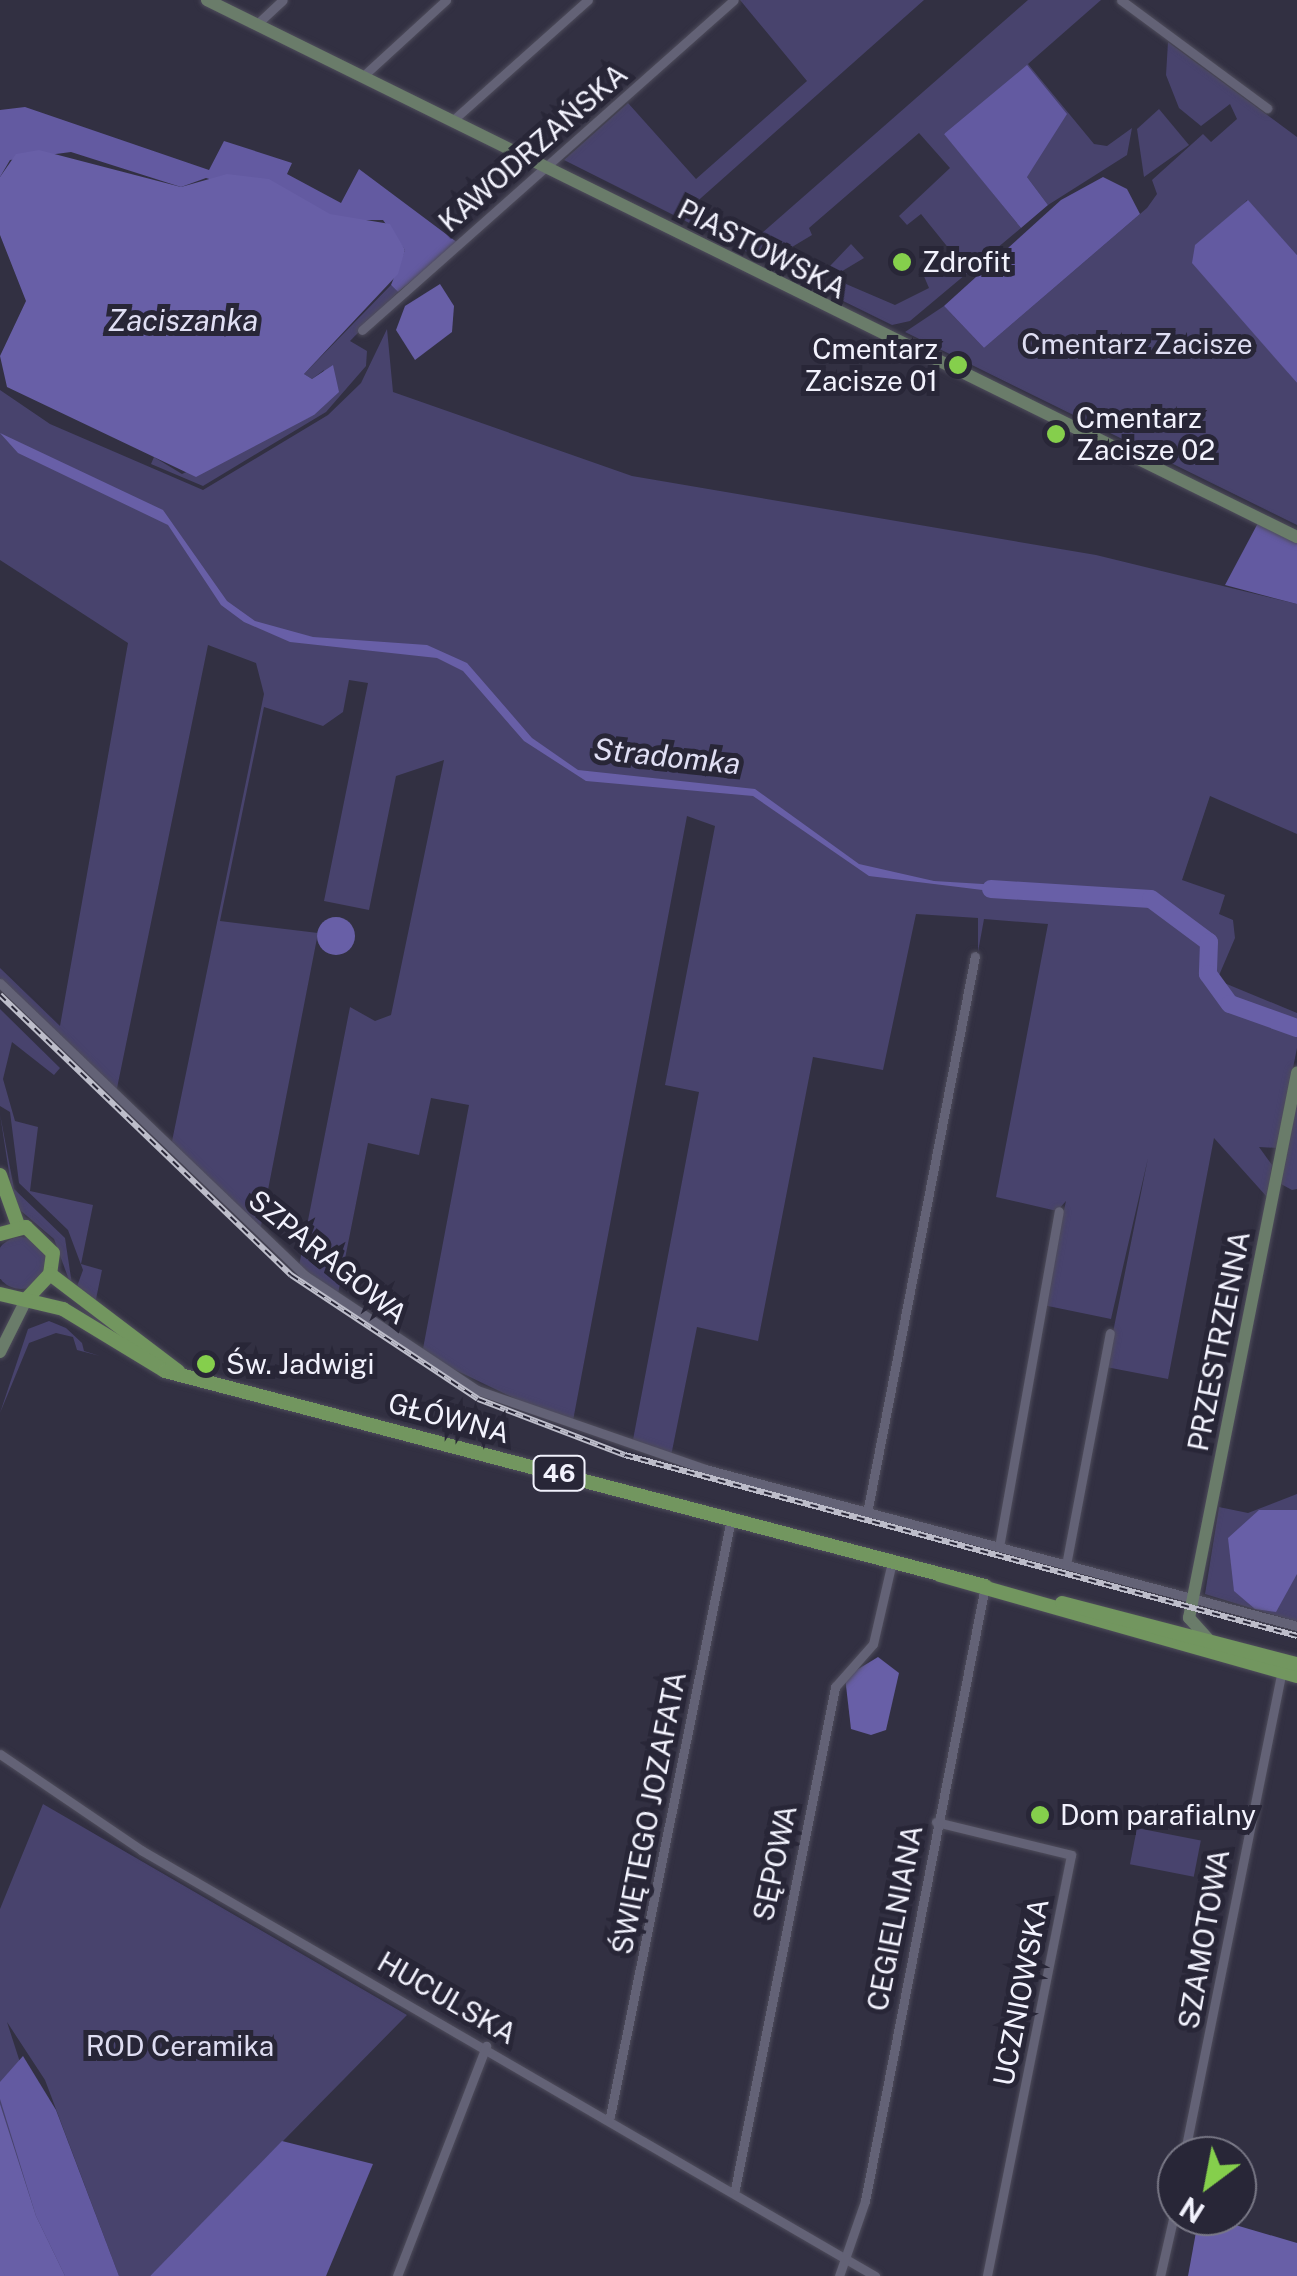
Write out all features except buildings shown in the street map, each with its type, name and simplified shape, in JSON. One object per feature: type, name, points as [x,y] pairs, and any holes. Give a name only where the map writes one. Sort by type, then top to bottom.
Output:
[{"type":"main road","name":"46","points":[[0,1175],[18,1226],[50,1246],[50,1274]]},
{"type":"main road","points":[[0,1234],[18,1226]]},
{"type":"main road","points":[[26,1300],[50,1274]]},
{"type":"main road","name":"GŁÓWNA","points":[[50,1274],[178,1370]]},
{"type":"main road","name":"46","points":[[0,1294],[26,1300]]},
{"type":"main road","name":"GŁÓWNA","points":[[26,1300],[64,1309],[129,1354],[178,1370],[985,1586],[1290,1674]]},
{"type":"main road","name":"GŁÓWNA","points":[[1017,1595],[1297,1664]]},
{"type":"street","name":"PIASTOWSKA","points":[[207,0],[1297,537]]},
{"type":"street","points":[[257,24],[283,0]]},
{"type":"street","points":[[362,77],[446,0]]},
{"type":"street","points":[[452,122],[588,0]]},
{"type":"street","name":"KAWODRZAŃSKA","points":[[362,330],[734,0]]},
{"type":"street","points":[[1121,0],[1268,108]]},
{"type":"street","points":[[867,1513],[974,956]]},
{"type":"street","name":"SZPARAGOWA","points":[[0,983],[306,1276],[451,1376],[592,1437],[1066,1565],[1195,1592],[1297,1626]]},
{"type":"street","name":"PRZESTRZENNA","points":[[1188,1618],[1297,1073]]},
{"type":"street","points":[[999,1547],[1059,1211]]},
{"type":"street","points":[[0,1352],[26,1300]]},
{"type":"street","points":[[1066,1565],[1110,1333]]},
{"type":"street","name":"ŚWIĘTEGO JOZAFATA","points":[[610,2116],[732,1519]]},
{"type":"street","name":"SĘPOWA","points":[[735,2190],[834,1688],[872,1644],[892,1562]]},
{"type":"street","name":"CEGIELNIANA","points":[[839,2276],[848,2257],[985,1586]]},
{"type":"street","points":[[1157,1628],[1188,1618],[1212,1643]]},
{"type":"street","name":"SZAMOTOWA","points":[[1188,2136],[1290,1674]]},
{"type":"street","name":"HUCULSKA","points":[[0,1754],[141,1850],[610,2116],[876,2276]]},
{"type":"street","name":"UCZNIOWSKA","points":[[936,1822],[1071,1855],[987,2276]]},
{"type":"street","points":[[397,2276],[486,2046]]},
{"type":"street","points":[[1160,2276],[1169,2236]]},
{"type":"green space","points":[[740,0],[924,0],[683,214],[746,247],[1028,0],[1101,0],[1028,64],[1094,144],[1107,146],[1132,128],[1127,155],[1048,205],[1027,177],[944,133],[1021,228],[910,321],[892,325],[839,299],[844,285],[830,266],[851,244],[864,258],[839,273],[846,284],[895,305],[929,288],[923,274],[950,250],[921,214],[907,225],[899,216],[950,168],[919,133],[809,228],[812,235],[767,262],[564,160],[628,103],[696,179],[807,81]]},
{"type":"green space","name":"Cmentarz Zacisze","points":[[1168,42],[1297,137],[1297,255],[1247,200],[1193,262],[1297,383],[1297,525],[905,332],[944,306],[984,348],[1147,208],[1157,194],[1152,180],[1203,134],[1211,142],[1237,119],[1230,104],[1201,126],[1179,108],[1166,75]]},
{"type":"green space","points":[[1159,109],[1189,145],[1144,177],[1137,129]]},
{"type":"green space","points":[[786,261],[834,286],[834,296],[772,265]]},
{"type":"green space","points":[[391,285],[398,292],[350,341],[367,351],[366,366],[326,412],[203,486],[151,464],[154,457],[182,474],[314,415],[324,370],[312,379],[304,374]]},
{"type":"green space","points":[[387,329],[393,392],[632,476],[1096,555],[1297,604],[1297,834],[1210,796],[1182,880],[1225,895],[1219,914],[1233,920],[1235,938],[1217,980],[1297,1013],[1297,1048],[1277,1148],[1259,1147],[1272,1165],[1267,1197],[1214,1138],[1168,1379],[1106,1367],[1148,1158],[1111,1319],[1043,1305],[1066,1201],[1057,1211],[996,1197],[1048,924],[984,919],[978,952],[978,918],[916,914],[883,1070],[813,1057],[758,1341],[697,1327],[671,1456],[632,1445],[699,1092],[665,1085],[715,826],[687,816],[572,1426],[422,1354],[469,1105],[431,1098],[419,1155],[368,1143],[337,1299],[299,1266],[350,1007],[375,1021],[391,1015],[444,760],[396,776],[369,910],[324,901],[368,683],[349,680],[343,712],[323,726],[264,707],[220,921],[318,933],[260,1231],[171,1146],[264,694],[256,663],[208,645],[116,1093],[0,978],[0,968],[60,1026],[128,643],[0,560],[0,390],[50,424],[203,490],[328,415],[361,383]]},
{"type":"green space","points":[[0,1009],[60,1068],[54,1075],[12,1042],[3,1079],[15,1121],[38,1127],[30,1191],[93,1205],[81,1264],[102,1270],[95,1304],[76,1289],[83,1270],[68,1230],[19,1183],[10,1112],[0,1106]]},
{"type":"green space","points":[[1297,1099],[1297,1189],[1292,1190],[1281,1184]]},
{"type":"green space","points":[[0,1114],[14,1189],[65,1238],[73,1291],[54,1239],[14,1205]]},
{"type":"green space","points":[[21,1237],[39,1245],[47,1263],[39,1281],[21,1289],[3,1281],[-5,1263],[3,1245]]},
{"type":"green space","points":[[49,1321],[66,1328],[82,1343],[84,1351],[100,1356],[77,1350],[73,1337],[56,1333],[29,1343],[0,1413],[28,1329]]},
{"type":"green space","points":[[1297,1494],[1297,1622],[1205,1594],[1219,1507],[1248,1513]]},
{"type":"green space","name":"ROD Ceramika","points":[[43,1804],[407,2015],[150,2276],[119,2276],[45,2080],[7,2022],[89,2276],[0,2276],[0,1909]]},
{"type":"green space","points":[[1137,1828],[1201,1840],[1194,1877],[1130,1864]]},
{"type":"shaded area","points":[[1027,65],[1067,114],[1027,177],[1048,205],[1021,228],[944,134]]},
{"type":"shaded area","points":[[25,107],[209,170],[224,141],[292,163],[287,174],[341,203],[359,169],[458,243],[398,292],[391,285],[405,250],[383,220],[347,220],[206,178],[181,187],[71,152],[10,160],[0,177],[0,110]]},
{"type":"shaded area","points":[[1103,177],[1127,189],[1140,214],[984,348],[944,306],[1061,200]]},
{"type":"shaded area","points":[[1248,200],[1297,255],[1297,383],[1192,263],[1195,245]]},
{"type":"shaded area","points":[[1258,523],[1297,543],[1297,604],[1225,585]]},
{"type":"shaded area","points":[[23,2056],[56,2110],[119,2276],[65,2276],[36,2216],[0,2099],[0,2082]]},
{"type":"shaded area","points":[[282,2141],[373,2164],[326,2276],[150,2276]]},
{"type":"water","name":"Zaciszanka","points":[[39,150],[181,187],[227,174],[269,179],[330,214],[390,224],[405,250],[398,274],[304,374],[312,379],[333,365],[339,392],[314,415],[196,477],[7,387],[0,356],[26,301],[0,235],[0,177],[16,154]]},
{"type":"water","points":[[440,284],[454,306],[452,332],[415,360],[396,330],[405,306]]},
{"type":"water","points":[[0,433],[163,510],[227,601],[255,621],[313,637],[427,645],[467,663],[532,738],[578,770],[755,789],[859,864],[934,881],[1015,886],[1015,894],[869,876],[753,796],[586,781],[524,741],[463,671],[437,658],[290,642],[244,622],[221,605],[168,525],[18,453]]},
{"type":"water","points":[[336,917],[349,923],[355,936],[349,949],[336,955],[323,949],[317,936],[323,923]]},
{"type":"water","points":[[1259,1510],[1297,1510],[1297,1574],[1276,1612],[1255,1609],[1234,1591],[1228,1538]]},
{"type":"water","points":[[878,1657],[899,1673],[886,1730],[871,1735],[851,1729],[845,1677]]},
{"type":"water","points":[[0,2104],[36,2216],[65,2276],[0,2276]]},
{"type":"water","points":[[1257,2231],[1297,2243],[1297,2276],[1188,2276],[1195,2236],[1257,2236]]},
{"type":"waterway","name":"Stradomka","points":[[991,889],[1151,899],[1209,942],[1208,974],[1230,1004],[1297,1028]]},
{"type":"railway","points":[[0,995],[291,1275],[478,1399],[625,1455],[1297,1636]]},
{"type":"place","name":"Zdrofit","points":[[902,262]]},
{"type":"place","name":"Cmentarz Zacisze 01","points":[[958,365]]},
{"type":"place","name":"Cmentarz Zacisze 02","points":[[1056,434]]},
{"type":"place","name":"Św. Jadwigi","points":[[206,1364]]},
{"type":"place","name":"Dom parafialny","points":[[1040,1815]]}]
